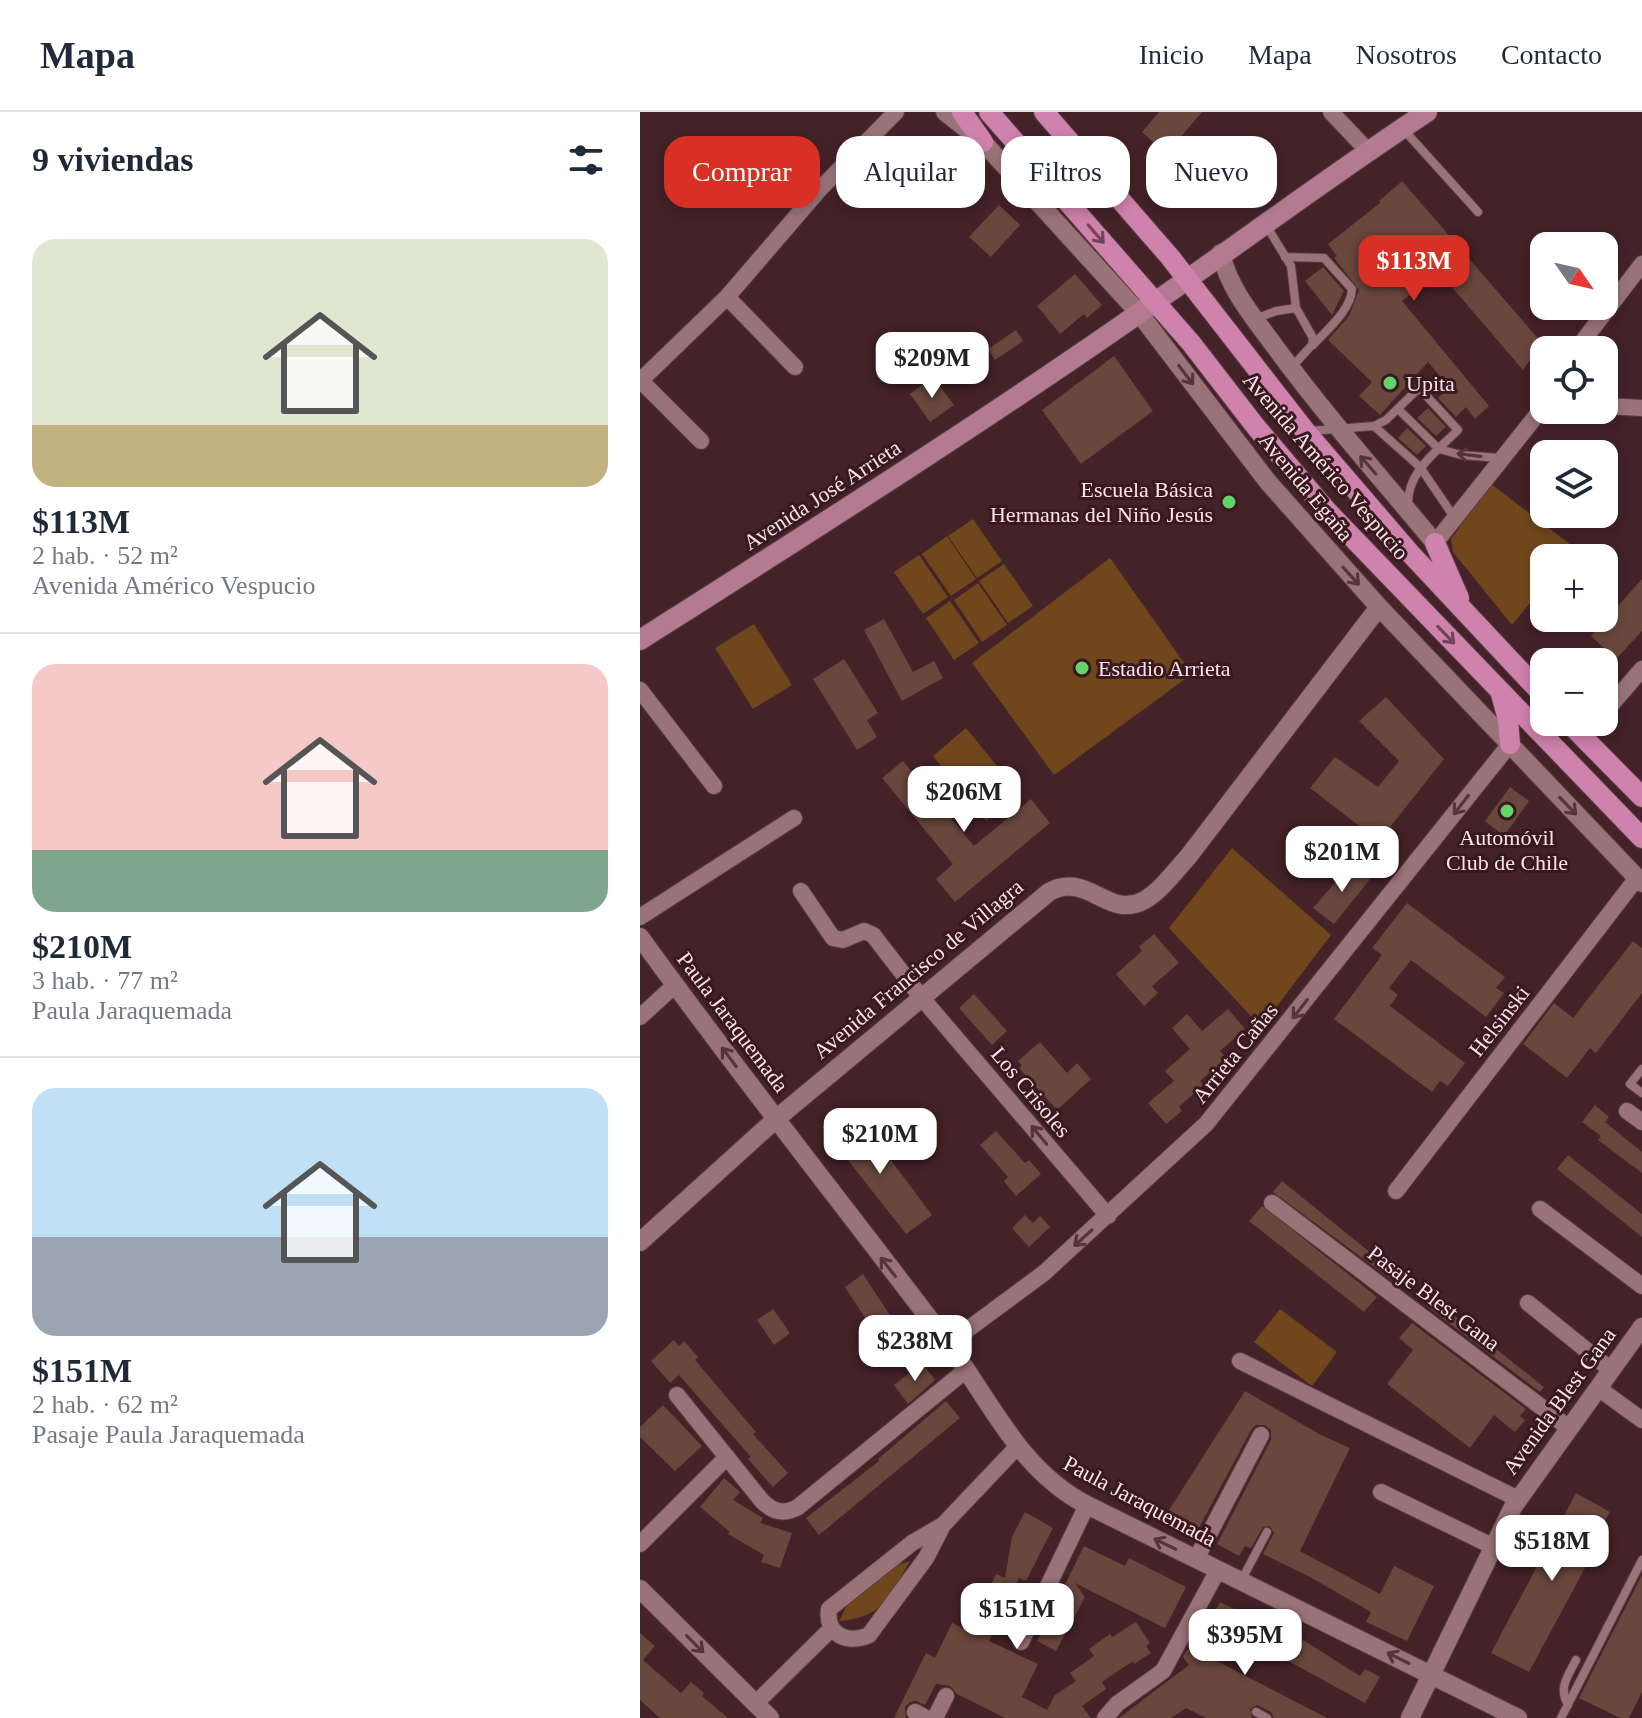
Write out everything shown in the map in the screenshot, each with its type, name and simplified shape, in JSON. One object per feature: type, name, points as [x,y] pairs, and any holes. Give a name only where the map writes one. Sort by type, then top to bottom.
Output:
[{"type":"main road","points":[[962,112],[979,136]]},
{"type":"main road","name":"Avenida Américo Vespucio","points":[[989,112],[1147,308],[1327,511],[1642,838]]},
{"type":"main road","name":"Avenida Américo Vespucio","points":[[1044,112],[1188,278],[1306,432],[1530,681]]},
{"type":"main road","name":"Avenida José Arrieta","points":[[640,640],[954,438],[1147,308],[1265,222],[1427,112]]},
{"type":"main road","points":[[1435,543],[1466,613]]},
{"type":"main road","points":[[1499,690],[1508,720],[1510,744]]},
{"type":"main road","points":[[1595,736],[1642,797]]},
{"type":"street","points":[[701,441],[640,380],[727,297],[819,190],[896,112]]},
{"type":"street","name":"Avenida Egaña","points":[[945,112],[975,136]]},
{"type":"street","points":[[1331,112],[1368,151]]},
{"type":"street","name":"Avenida Egaña","points":[[985,144],[1147,308],[1260,472],[1379,607],[1640,881]]},
{"type":"street","name":"Avenida Américo Vespucio","points":[[1221,253],[1232,284],[1291,368],[1338,429],[1435,543]]},
{"type":"street","points":[[1587,336],[1642,264]]},
{"type":"street","points":[[727,297],[795,367]]},
{"type":"street","points":[[1618,407],[1642,408]]},
{"type":"street","points":[[1435,543],[1530,423]]},
{"type":"street","name":"Avenida Francisco de Villagra","points":[[640,1242],[776,1119],[1032,904],[1057,887],[1076,886],[1107,901],[1126,905],[1154,893],[1188,857],[1379,607]]},
{"type":"street","points":[[1618,697],[1642,669]]},
{"type":"street","points":[[640,690],[714,786]]},
{"type":"street","name":"Arrieta Cañas","points":[[948,1344],[1020,1293],[1188,1143],[1219,1109],[1510,744]]},
{"type":"street","points":[[640,917],[794,818]]},
{"type":"street","name":"Helsinski","points":[[1396,1191],[1640,881]]},
{"type":"street","name":"Los Crisoles","points":[[801,891],[833,938],[843,940],[867,931],[873,935],[921,997],[1108,1216]]},
{"type":"street","name":"Paula Jaraquemada","points":[[640,937],[948,1344],[1018,1446],[1046,1479],[1087,1505],[1518,1718]]},
{"type":"street","points":[[640,1017],[675,985]]},
{"type":"street","points":[[1627,1111],[1642,1122]]},
{"type":"street","name":"Pasaje Blest Gana","points":[[1272,1203],[1569,1428]]},
{"type":"street","points":[[1540,1209],[1642,1286]]},
{"type":"street","points":[[1528,1303],[1611,1370]]},
{"type":"street","name":"Avenida Blest Gana","points":[[1410,1718],[1492,1546],[1518,1499],[1611,1370],[1639,1337]]},
{"type":"street","points":[[1240,1361],[1518,1499]]},
{"type":"street","points":[[677,1395],[767,1507],[781,1512],[793,1510],[966,1370]]},
{"type":"street","points":[[1598,1388],[1642,1420]]},
{"type":"street","points":[[1196,1559],[1261,1435]]},
{"type":"street","points":[[943,1525],[912,1543],[829,1609],[831,1629],[845,1640],[858,1640],[869,1635],[926,1558],[943,1525],[1018,1446]]},
{"type":"street","points":[[640,1544],[727,1457]]},
{"type":"street","points":[[1381,1492],[1492,1546]]},
{"type":"street","points":[[1021,1642],[1087,1505]]},
{"type":"street","points":[[1107,1717],[1117,1704],[1163,1671],[1173,1658],[1218,1570]]},
{"type":"street","points":[[640,1589],[770,1718]]},
{"type":"street","points":[[756,1703],[831,1629]]},
{"type":"street","points":[[935,1718],[946,1696]]},
{"type":"lane","points":[[1402,128],[1478,212]]},
{"type":"lane","points":[[1265,222],[1291,266],[1296,308],[1311,331],[1312,345]]},
{"type":"lane","points":[[1285,257],[1324,258],[1352,289],[1350,301],[1291,368]]},
{"type":"lane","points":[[1255,319],[1296,308]]},
{"type":"lane","points":[[1306,432],[1374,426],[1386,420],[1419,388],[1458,430],[1420,467],[1408,490],[1408,511]]},
{"type":"lane","points":[[1398,409],[1439,449],[1461,455],[1500,458]]},
{"type":"lane","points":[[1374,426],[1420,467],[1454,517]]},
{"type":"lane","points":[[1642,1069],[1630,1084],[1642,1093]]},
{"type":"lane","points":[[1241,1581],[1267,1532]]},
{"type":"lane","points":[[1561,1718],[1642,1560]]},
{"type":"lane","points":[[1568,1705],[1563,1697],[1563,1686],[1576,1660]]},
{"type":"lane","points":[[1256,1712],[1267,1718]]},
{"type":"shaded area","points":[[1491,484],[1530,514],[1530,528],[1549,528],[1570,544],[1530,544],[1530,603],[1512,625],[1453,552],[1451,539]]},
{"type":"shaded area","points":[[973,519],[1002,561],[977,578],[948,536]]},
{"type":"shaded area","points":[[947,536],[976,579],[951,596],[922,554]]},
{"type":"shaded area","points":[[919,555],[948,597],[923,614],[894,572]]},
{"type":"shaded area","name":"Estadio Arrieta","points":[[1110,558],[1192,674],[1054,775],[972,663]]},
{"type":"shaded area","points":[[1004,564],[1033,606],[1008,623],[979,581]]},
{"type":"shaded area","points":[[978,583],[1007,625],[982,642],[954,600]]},
{"type":"shaded area","points":[[950,601],[979,643],[954,660],[926,618]]},
{"type":"shaded area","points":[[754,624],[792,685],[753,709],[715,648]]},
{"type":"shaded area","points":[[966,728],[1019,793],[986,821],[933,756]]},
{"type":"shaded area","points":[[1232,848],[1331,935],[1261,1027],[1169,928]]},
{"type":"shaded area","points":[[1280,1309],[1337,1352],[1312,1386],[1254,1342]]},
{"type":"shaded area","points":[[910,1561],[890,1595],[876,1610],[839,1621],[848,1603],[892,1567]]},
{"type":"building","points":[[1159,112],[1202,112],[1181,136],[1146,136],[1142,132]]},
{"type":"building","points":[[1402,181],[1536,336],[1530,336],[1530,360],[1523,370],[1439,272],[1402,301],[1489,406],[1475,419],[1466,407],[1456,417],[1438,398],[1449,387],[1428,362],[1380,415],[1359,396],[1372,382],[1328,340],[1349,316],[1359,290],[1334,258],[1337,256],[1328,244]]},
{"type":"building","points":[[999,205],[1020,225],[991,257],[969,237]]},
{"type":"building","points":[[1323,267],[1344,291],[1332,315],[1305,281]]},
{"type":"building","points":[[1075,274],[1102,305],[1087,318],[1084,314],[1060,334],[1037,306]]},
{"type":"building","points":[[1016,330],[1023,341],[995,360],[988,349]]},
{"type":"building","points":[[1114,356],[1153,411],[1081,464],[1042,410]]},
{"type":"building","points":[[933,377],[954,405],[930,422],[910,394]]},
{"type":"building","points":[[1428,408],[1446,427],[1436,436],[1417,418]]},
{"type":"building","points":[[1407,428],[1426,446],[1417,455],[1398,438]]},
{"type":"building","points":[[1642,579],[1642,631],[1618,657],[1618,648],[1604,648],[1591,636],[1595,632],[1618,632],[1618,606]]},
{"type":"building","points":[[884,619],[913,672],[934,661],[943,678],[902,701],[864,630]]},
{"type":"building","points":[[844,659],[878,713],[867,720],[877,737],[857,750],[813,679]]},
{"type":"building","points":[[1386,697],[1444,759],[1379,841],[1310,788],[1335,757],[1378,787],[1399,761],[1359,721]]},
{"type":"building","points":[[903,761],[974,846],[1031,799],[1050,823],[955,902],[936,879],[953,864],[882,778]]},
{"type":"building","name":"Automóvil Club de Chile","points":[[1510,787],[1529,801],[1504,836],[1485,821]]},
{"type":"building","points":[[1352,863],[1371,878],[1334,924],[1313,908]]},
{"type":"building","points":[[1407,903],[1505,977],[1496,988],[1504,993],[1486,1017],[1411,960],[1389,988],[1398,995],[1390,1006],[1465,1063],[1448,1086],[1440,1081],[1432,1092],[1334,1019],[1382,955],[1372,948]]},
{"type":"building","points":[[1154,934],[1179,963],[1152,986],[1158,993],[1144,1006],[1116,974],[1142,951],[1139,947]]},
{"type":"building","points":[[1633,941],[1642,948],[1642,993],[1596,1053],[1590,1048],[1567,1078],[1523,1044],[1554,1003],[1573,1018]]},
{"type":"building","points":[[974,994],[1007,1031],[992,1045],[959,1008]]},
{"type":"building","points":[[1228,1009],[1245,1029],[1220,1051],[1226,1058],[1200,1081],[1203,1085],[1179,1107],[1182,1111],[1166,1124],[1148,1103],[1174,1081],[1165,1071],[1190,1049],[1172,1028],[1187,1014],[1202,1031]]},
{"type":"building","points":[[1040,1042],[1067,1073],[1077,1063],[1091,1079],[1057,1110],[1019,1068],[1022,1066],[1018,1061]]},
{"type":"building","points":[[1595,1105],[1609,1117],[1605,1122],[1642,1152],[1642,1173],[1598,1140],[1601,1136],[1582,1122]]},
{"type":"building","points":[[835,1116],[854,1142],[869,1131],[932,1215],[906,1234],[822,1127]]},
{"type":"building","points":[[996,1131],[1025,1163],[1029,1160],[1041,1174],[1016,1196],[1004,1181],[1008,1177],[980,1145]]},
{"type":"building","points":[[1568,1155],[1642,1214],[1642,1237],[1557,1169]]},
{"type":"building","points":[[1282,1181],[1397,1274],[1392,1280],[1273,1192]]},
{"type":"building","points":[[1262,1206],[1377,1297],[1364,1312],[1249,1221]]},
{"type":"building","points":[[1025,1215],[1033,1223],[1040,1216],[1050,1227],[1029,1247],[1012,1228]]},
{"type":"building","points":[[863,1274],[897,1326],[879,1339],[845,1287]]},
{"type":"building","points":[[1432,1298],[1544,1387],[1540,1392],[1425,1305]]},
{"type":"building","points":[[773,1309],[790,1333],[774,1345],[757,1320]]},
{"type":"building","points":[[1412,1323],[1526,1409],[1520,1416],[1525,1420],[1515,1432],[1494,1415],[1470,1448],[1387,1384],[1413,1350],[1399,1338]]},
{"type":"building","points":[[674,1340],[679,1346],[684,1341],[698,1357],[695,1360],[788,1473],[773,1487],[748,1459],[751,1457],[679,1375],[670,1383],[651,1361]]},
{"type":"building","points":[[922,1363],[935,1380],[908,1404],[894,1385]]},
{"type":"building","points":[[1245,1391],[1321,1435],[1350,1448],[1300,1551],[1380,1594],[1394,1566],[1434,1586],[1407,1641],[1366,1622],[1371,1612],[1263,1554],[1274,1533],[1270,1526],[1263,1527],[1251,1548],[1245,1546],[1239,1556],[1217,1544],[1271,1440],[1271,1430],[1265,1425],[1256,1425],[1251,1430],[1193,1539],[1162,1521]]},
{"type":"building","points":[[946,1401],[960,1418],[819,1535],[806,1518],[879,1461]]},
{"type":"building","points":[[663,1405],[702,1446],[675,1471],[640,1437],[640,1427]]},
{"type":"building","points":[[724,1478],[740,1492],[733,1500],[763,1518],[760,1523],[792,1533],[780,1568],[761,1562],[764,1555],[728,1534],[730,1532],[700,1507]]},
{"type":"building","points":[[1576,1493],[1610,1512],[1601,1527],[1606,1529],[1529,1672],[1491,1653]]},
{"type":"building","points":[[1025,1512],[1053,1528],[1026,1581],[1019,1578],[989,1641],[1038,1664],[1022,1697],[1047,1710],[1055,1695],[1076,1681],[1070,1673],[1094,1656],[1089,1649],[1110,1634],[1112,1637],[1136,1622],[1150,1643],[1146,1646],[1151,1653],[1102,1682],[1106,1689],[1082,1706],[1091,1718],[1005,1718],[957,1694],[950,1686],[936,1684],[925,1705],[910,1702],[905,1707],[906,1718],[894,1718],[926,1653],[935,1658],[952,1623],[969,1631],[996,1574],[1005,1578],[1012,1537]]},
{"type":"building","points":[[1084,1546],[1125,1566],[1129,1558],[1186,1587],[1165,1628],[1075,1583],[1085,1597],[1056,1651],[1037,1641]]},
{"type":"building","points":[[1642,1575],[1642,1692],[1629,1718],[1620,1718],[1579,1698]]},
{"type":"building","points":[[1220,1602],[1287,1640],[1289,1637],[1301,1644],[1303,1640],[1360,1676],[1365,1669],[1380,1677],[1365,1703],[1268,1650],[1266,1653],[1232,1630],[1215,1660],[1327,1718],[1274,1718],[1271,1712],[1257,1705],[1250,1709],[1252,1718],[1206,1718],[1186,1708],[1171,1718],[1119,1718],[1189,1665],[1183,1657],[1186,1651],[1207,1637],[1218,1618],[1213,1615]]},
{"type":"building","points":[[640,1633],[655,1646],[643,1660],[681,1693],[691,1682],[728,1718],[660,1718],[640,1700]]},
{"type":"place","name":"Upita","points":[[1390,383]]},
{"type":"place","name":"Escuela Básica Hermanas del Niño Jesús","points":[[1229,502]]},
{"type":"place","name":"Estadio Arrieta","points":[[1082,668]]},
{"type":"place","name":"Automóvil Club de Chile","points":[[1507,811]]}]
